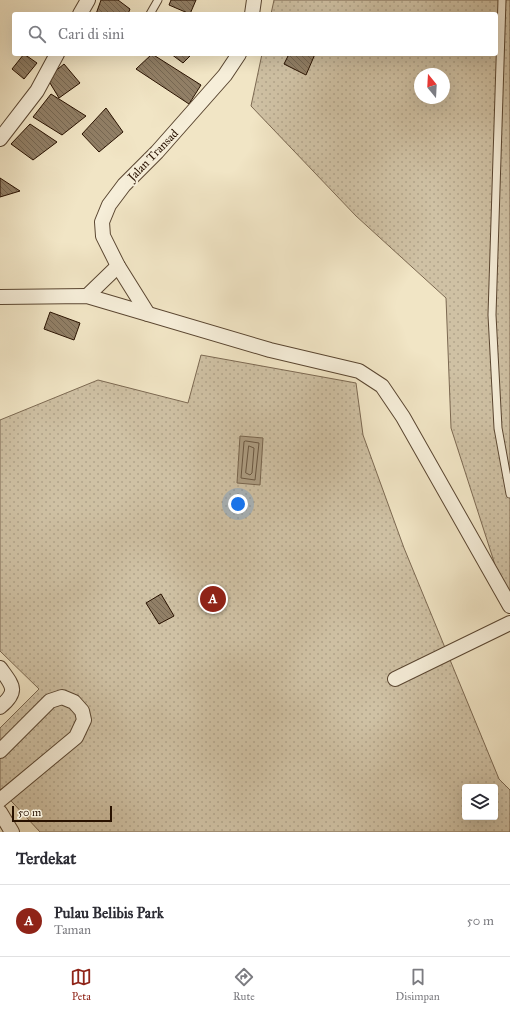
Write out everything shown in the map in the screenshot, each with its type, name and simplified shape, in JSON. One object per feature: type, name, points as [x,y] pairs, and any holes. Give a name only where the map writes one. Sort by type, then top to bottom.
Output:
[{"type":"street","points":[[81,12],[88,0]]},
{"type":"street","points":[[252,12],[254,0]]},
{"type":"street","points":[[0,139],[37,91],[56,56]]},
{"type":"street","name":"Jalan Transad","points":[[148,314],[118,266],[103,236],[102,222],[109,205],[124,185],[157,152],[225,75],[238,56]]},
{"type":"street","points":[[87,296],[118,266]]},
{"type":"street","points":[[0,297],[87,296],[270,350],[359,371],[382,386],[403,417],[510,606]]},
{"type":"street","points":[[395,679],[510,623]]},
{"type":"street","points":[[0,668],[11,683],[12,691],[11,698],[0,707]]},
{"type":"street","points":[[0,751],[50,701],[62,698],[74,702],[82,711],[84,720],[76,737],[0,800]]},
{"type":"street","points":[[0,812],[12,832]]},
{"type":"lane","points":[[151,12],[158,0]]},
{"type":"lane","points":[[502,0],[492,315],[498,428],[510,494]]},
{"type":"shaded area","points":[[274,0],[510,0],[510,603],[506,599],[451,428],[446,298],[356,216],[251,106],[262,56],[498,56],[498,12],[271,12]]},
{"type":"shaded area","points":[[201,355],[356,383],[363,435],[404,548],[499,779],[510,790],[510,832],[40,832],[0,789],[0,728],[39,689],[0,651],[0,420],[98,380],[188,403]]},
{"type":"water","points":[[240,436],[263,438],[260,485],[237,483]]},
{"type":"building","points":[[101,0],[118,0],[130,9],[129,12],[97,12]]},
{"type":"building","points":[[171,0],[196,0],[191,12],[185,12],[169,5]]},
{"type":"building","points":[[22,56],[27,56],[37,63],[24,79],[12,69]]},
{"type":"building","points":[[150,56],[155,56],[201,85],[189,104],[136,69]]},
{"type":"building","points":[[174,56],[190,56],[183,63]]},
{"type":"building","points":[[288,56],[314,56],[306,75],[284,64]]},
{"type":"building","points":[[64,64],[80,83],[59,98],[47,78]]},
{"type":"building","points":[[51,94],[86,116],[62,135],[33,117]]},
{"type":"building","points":[[106,108],[123,132],[99,152],[82,134]]},
{"type":"building","points":[[30,124],[57,142],[33,160],[11,144]]},
{"type":"building","points":[[0,178],[20,191],[0,197]]},
{"type":"building","points":[[50,312],[80,323],[74,340],[44,329]]},
{"type":"building","points":[[161,594],[174,616],[159,624],[146,603]]},
{"type":"place","name":"Pulau Belibis Park","points":[[213,599]]}]
